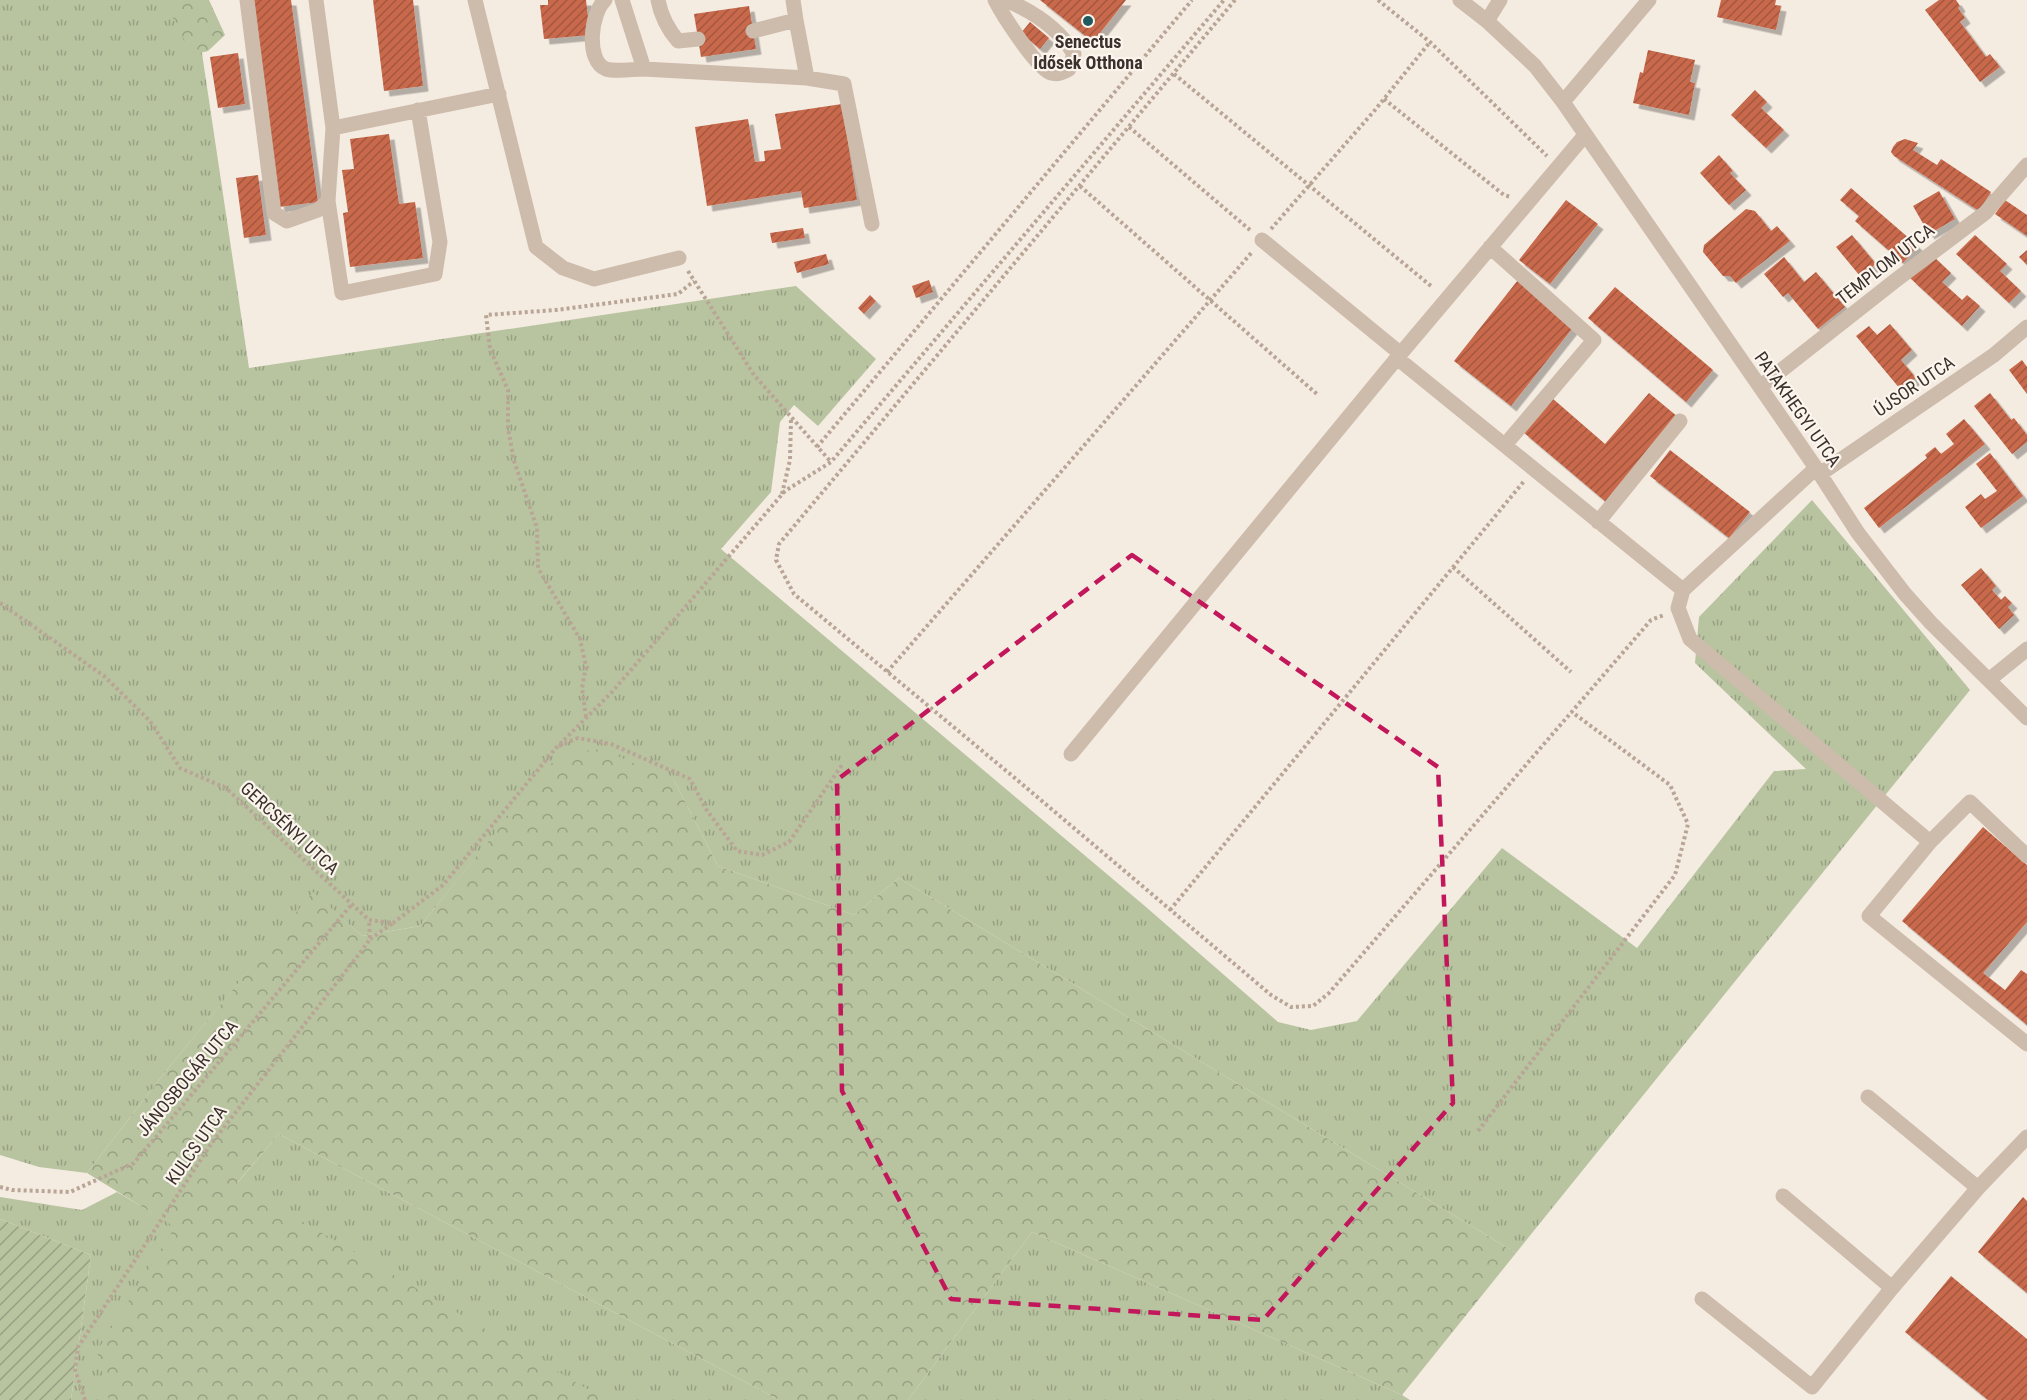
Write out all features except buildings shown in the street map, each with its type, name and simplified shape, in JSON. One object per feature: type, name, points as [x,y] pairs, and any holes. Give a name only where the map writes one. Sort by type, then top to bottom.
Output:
[{"type":"street","points":[[247,0],[274,213],[287,221],[318,210],[328,201]]},
{"type":"street","points":[[316,0],[333,128],[328,201],[342,293],[435,274],[440,242],[418,110]]},
{"type":"street","points":[[475,0],[536,247],[563,268],[594,279],[679,258]]},
{"type":"street","points":[[605,0],[597,9],[592,37],[595,59],[608,69],[807,78],[844,84],[872,224]]},
{"type":"street","points":[[622,0],[644,69]]},
{"type":"street","points":[[658,0],[667,28],[678,41],[698,39]]},
{"type":"street","points":[[793,0],[807,78]]},
{"type":"street","points":[[995,0],[1008,24],[1046,71],[1058,73],[1069,69],[1074,54],[1060,34],[1041,18],[1006,0]]},
{"type":"street","name":"PATAKHEGYI UTCA","points":[[1460,0],[1487,21],[1535,66],[1563,102],[1818,471],[1858,533],[1905,594],[1931,623],[2027,718]]},
{"type":"street","points":[[1487,21],[1500,0]]},
{"type":"street","points":[[1563,102],[1649,0]]},
{"type":"street","points":[[753,31],[796,20]]},
{"type":"street","points":[[333,128],[499,94]]},
{"type":"street","points":[[1071,754],[1399,356],[1585,135]]},
{"type":"street","name":"TEMPLOM UTCA","points":[[1760,387],[1985,213],[2027,165]]},
{"type":"street","points":[[1262,240],[1505,446],[1683,590],[1678,608],[1690,639],[1930,842]]},
{"type":"street","points":[[1490,247],[1594,340],[1505,446]]},
{"type":"street","name":"ÚJSOR UTCA","points":[[1683,590],[1818,471],[1994,356],[2027,327]]},
{"type":"street","points":[[1598,522],[1680,420]]},
{"type":"street","points":[[1990,679],[2027,649]]},
{"type":"street","points":[[2027,856],[1970,802],[1930,842],[1869,916],[2027,1044]]},
{"type":"street","points":[[1868,1097],[1978,1188]]},
{"type":"street","points":[[1702,1299],[1812,1387],[1892,1288],[1978,1188],[2021,1155],[2027,1137]]},
{"type":"street","points":[[1783,1196],[1892,1288]]},
{"type":"path","points":[[817,447],[1192,0]]},
{"type":"path","points":[[781,496],[785,491],[831,462],[1224,0]]},
{"type":"path","points":[[1235,0],[779,544],[776,560],[794,594],[1271,995],[1291,1007],[1313,1006],[1329,993],[1651,620],[1678,608]]},
{"type":"path","points":[[1378,0],[1430,42],[1558,167]]},
{"type":"path","points":[[887,672],[1384,99],[1430,42]]},
{"type":"path","points":[[1174,74],[1431,286]]},
{"type":"path","points":[[1384,99],[1504,195],[1528,202]]},
{"type":"path","points":[[1129,127],[1262,240]]},
{"type":"path","points":[[1080,186],[1318,395]]},
{"type":"path","points":[[679,258],[754,375],[831,462]]},
{"type":"path","points":[[586,718],[582,687],[586,666],[580,639],[538,568],[537,528],[514,461],[508,429],[508,390],[490,349],[486,315],[556,310],[678,294],[694,281]]},
{"type":"path","points":[[781,496],[790,460],[791,418]]},
{"type":"path","points":[[1170,910],[1534,469]]},
{"type":"path","name":"KULCS UTCA","points":[[85,1400],[75,1370],[78,1347],[211,1144],[370,939],[443,885],[556,748],[612,692],[781,496]]},
{"type":"path","points":[[1453,567],[1571,672]]},
{"type":"path","name":"GERCSÉNYI UTCA","points":[[0,603],[104,676],[150,721],[180,768],[226,788],[369,920]]},
{"type":"path","points":[[1478,1131],[1675,875],[1688,824],[1670,784],[1572,712]]},
{"type":"path","points":[[556,748],[578,738],[611,744],[690,779],[706,809],[737,851],[762,855],[789,842],[842,765]]},
{"type":"path","name":"JÁNOSBOGÁR UTCA","points":[[0,1187],[12,1190],[70,1192],[134,1163],[352,903]]},
{"type":"path","points":[[370,939],[369,920],[393,923]]},
{"type":"highlighted area","points":[[1132,555],[1438,767],[1453,1103],[1263,1320],[951,1299],[842,1091],[837,780]]},
{"type":"green space","points":[[0,0],[194,0],[249,368],[796,286],[876,359],[818,426],[794,405],[780,422],[771,492],[721,549],[1146,907],[1278,1022],[1311,1030],[1357,1021],[1502,848],[1637,948],[1774,771],[1806,769],[1695,663],[1699,617],[1812,500],[1970,690],[1516,1253],[899,878],[854,915],[718,866],[675,782],[560,754],[420,926],[362,936],[313,893],[166,1071],[87,1173],[39,1167],[0,1155]]},
{"type":"green space","points":[[169,0],[209,0],[225,35],[208,51],[192,55],[168,8]]},
{"type":"green space","points":[[602,749],[675,782],[718,866],[854,915],[899,878],[1516,1253],[1402,1395],[1032,1232],[908,1400],[779,1400],[279,1134],[237,1183],[606,1400],[109,1400],[97,1351],[175,1227],[87,1173],[166,1071],[313,892],[362,936],[420,926],[560,753]]},
{"type":"green space","points":[[279,1134],[779,1400],[71,1400],[91,1255],[0,1219],[0,1197],[82,1210],[117,1192],[192,1236]]},
{"type":"green space","points":[[0,1219],[91,1255],[71,1400],[0,1400]]},
{"type":"green space","points":[[1032,1232],[1402,1395],[1410,1400],[908,1400]]},
{"type":"place","name":"Senectus Idősek Otthona","points":[[1088,21]]}]
